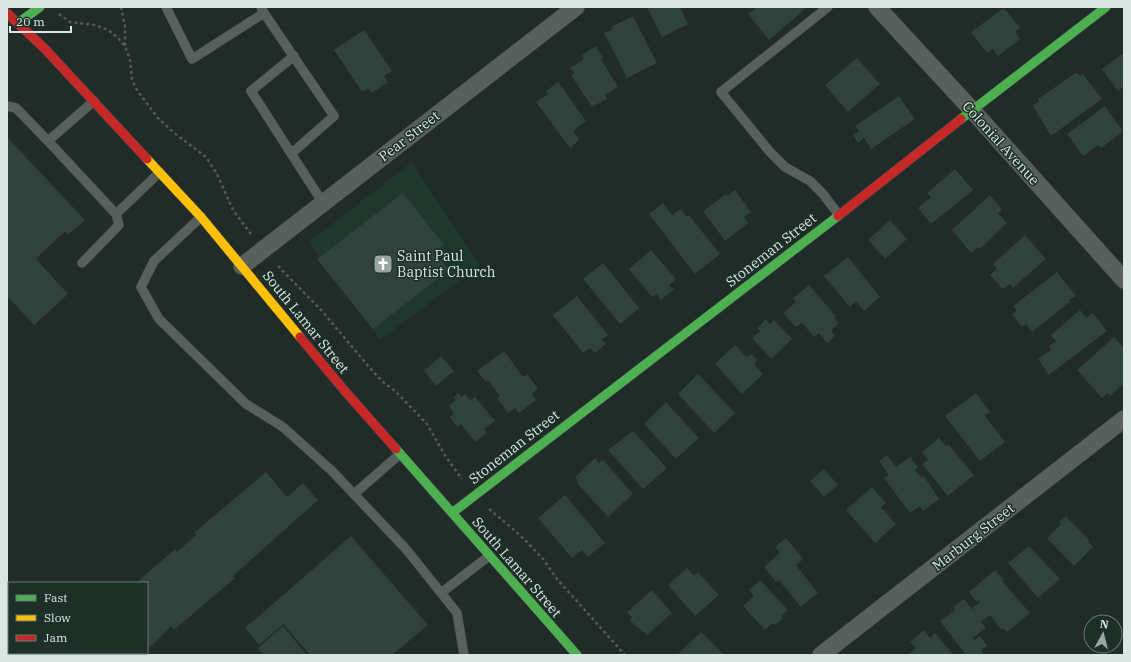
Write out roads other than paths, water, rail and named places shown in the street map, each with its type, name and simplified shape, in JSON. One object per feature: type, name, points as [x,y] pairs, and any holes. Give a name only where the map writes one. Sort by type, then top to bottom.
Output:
[{"type":"street","points":[[11,22],[40,7]]},
{"type":"street","name":"Pear Street","points":[[242,266],[576,7]]},
{"type":"street","name":"Colonial Avenue","points":[[877,7],[972,110],[1124,280]]},
{"type":"street","name":"Stoneman Street","points":[[452,513],[840,215],[972,110],[1106,7]]},
{"type":"street","name":"South Lamar Street","points":[[11,22],[94,101],[160,172],[242,266],[344,390],[577,655]]},
{"type":"street","name":"Marburg Street","points":[[822,655],[1124,419]]},
{"type":"lane","points":[[166,7],[192,60],[263,10],[334,116],[292,153]]},
{"type":"lane","points":[[828,7],[721,92],[770,152],[786,167],[810,181],[840,215]]},
{"type":"lane","points":[[294,56],[251,91],[323,203]]},
{"type":"lane","points":[[48,142],[94,101]]},
{"type":"lane","points":[[7,106],[16,108],[116,214],[120,225],[82,263]]},
{"type":"lane","points":[[116,214],[160,172]]},
{"type":"lane","points":[[200,217],[154,261],[142,287],[159,319],[246,404],[283,427],[332,471],[406,549],[457,613],[464,655]]},
{"type":"lane","points":[[354,494],[400,454]]},
{"type":"lane","points":[[441,593],[489,556]]},
{"type":"place","name":"Saint Paul Baptist Church","points":[[383,264]]}]
